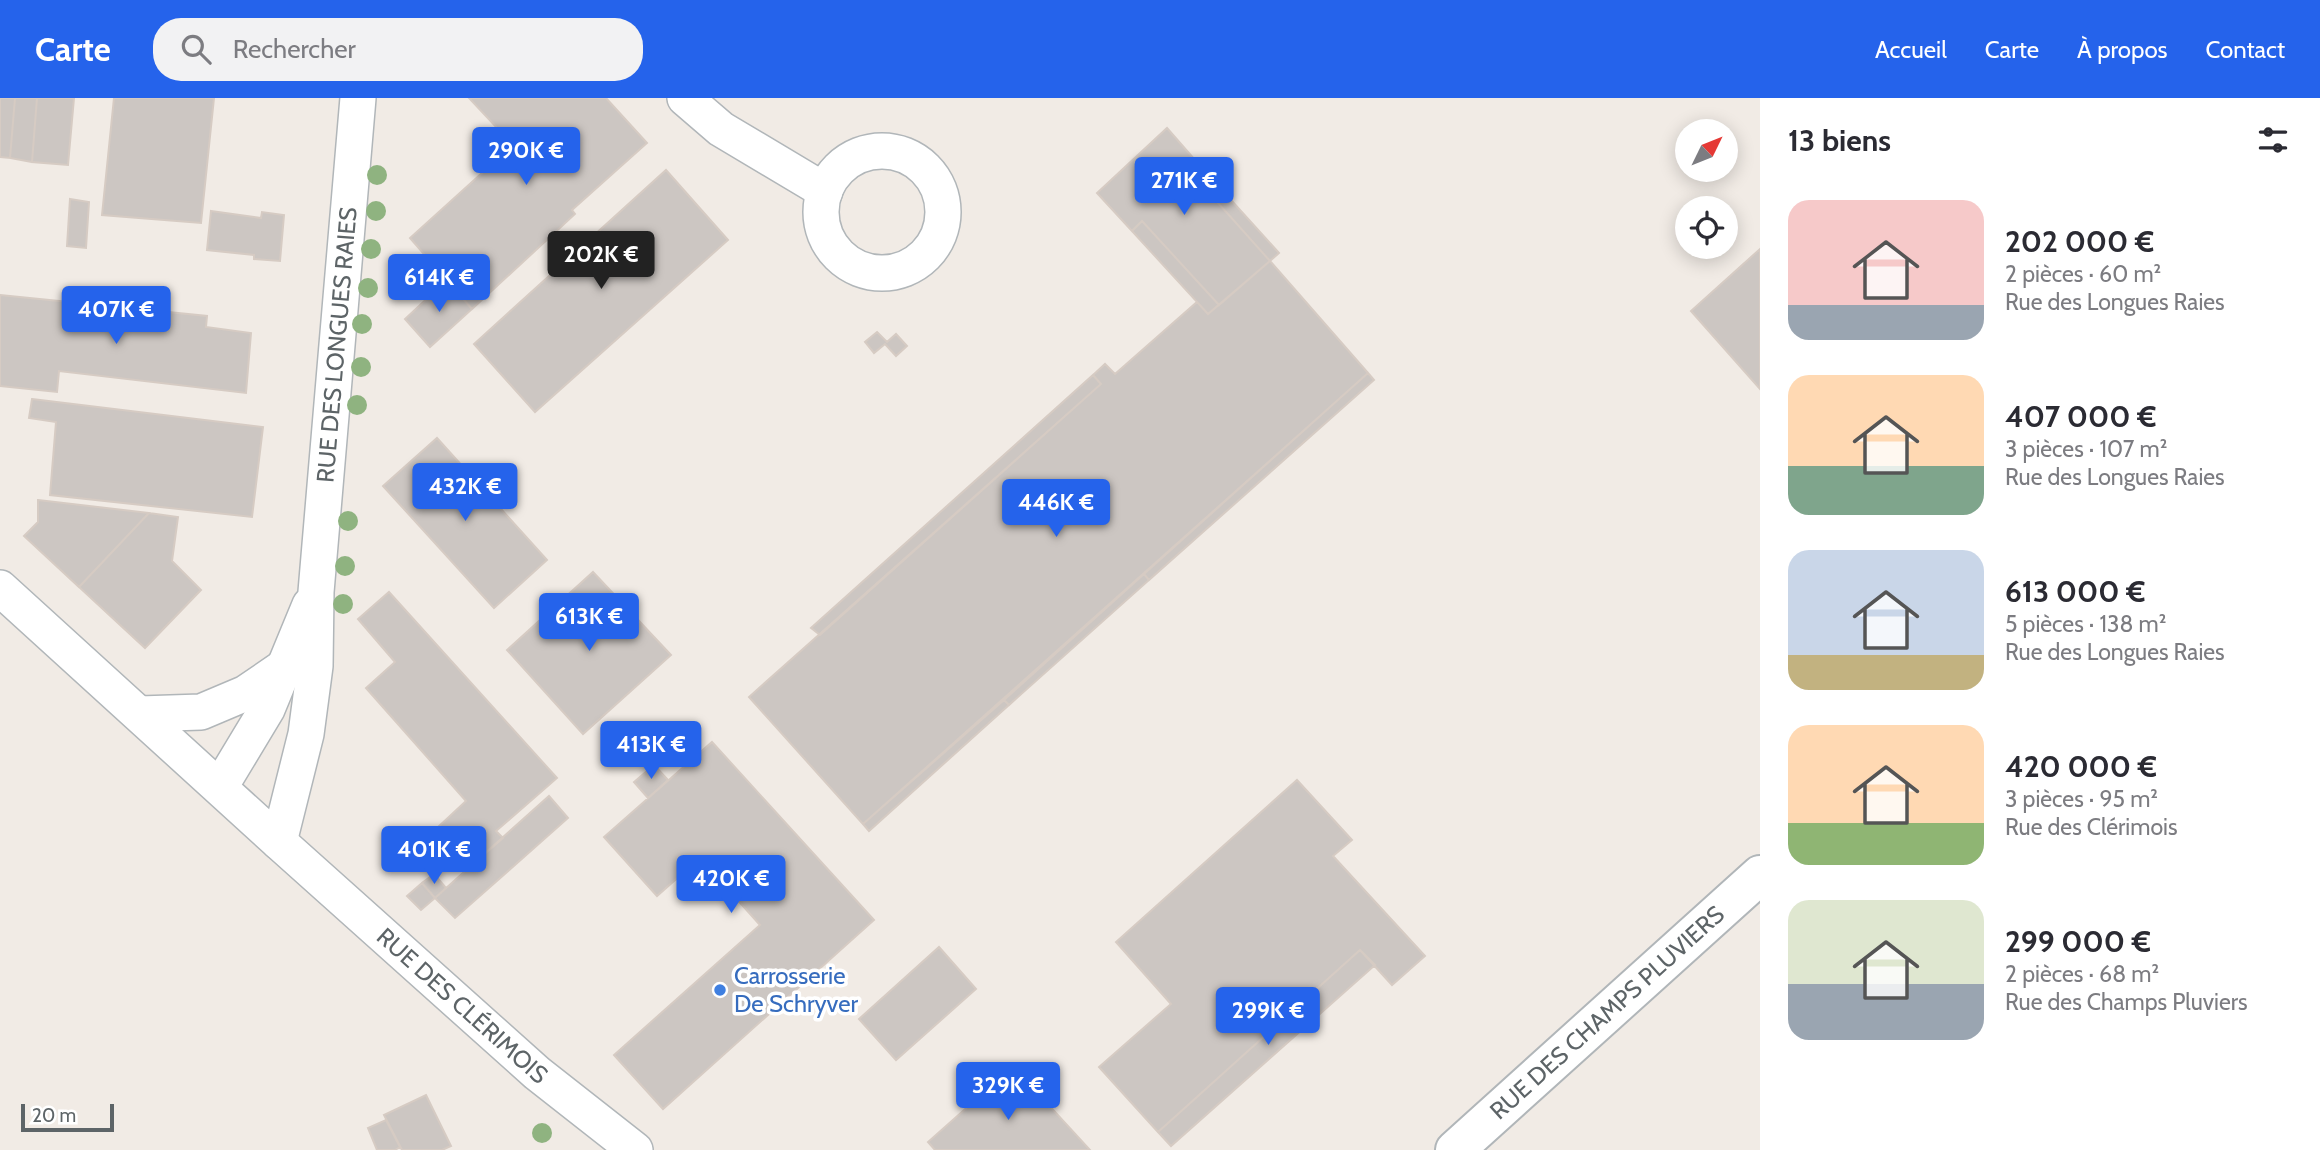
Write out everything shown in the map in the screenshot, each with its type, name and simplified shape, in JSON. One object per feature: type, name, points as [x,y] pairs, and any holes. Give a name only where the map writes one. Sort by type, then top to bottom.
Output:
[{"type":"street","name":"RUE DES LONGUES RAIES","points":[[279,842],[306,733],[316,666],[316,592],[358,98]]},
{"type":"street","points":[[685,98],[721,128],[825,191]]},
{"type":"street","name":"RUE DES CLÉRIMOIS","points":[[0,588],[537,1073],[635,1150]]},
{"type":"street","name":"RUE DES LONGUES RAIES","points":[[220,788],[267,709],[316,592]]},
{"type":"street","points":[[140,714],[201,712],[246,693],[284,667]]},
{"type":"street","name":"RUE DES CHAMPS PLUVIERS","points":[[1455,1150],[1760,875]]},
{"type":"building","points":[[0,98],[15,98],[10,158],[0,157]]},
{"type":"building","points":[[15,98],[37,98],[32,162],[10,158]]},
{"type":"building","points":[[37,98],[74,98],[68,165],[32,162]]},
{"type":"building","points":[[114,98],[214,98],[201,223],[102,215]]},
{"type":"building","points":[[469,98],[606,98],[647,143],[572,210],[575,214],[472,309],[410,238],[513,145]]},
{"type":"building","points":[[1167,128],[1202,168],[1194,176],[1270,261],[1219,305],[1142,221],[1132,231],[1097,193]]},
{"type":"building","points":[[1202,168],[1279,253],[1270,261],[1194,176]]},
{"type":"building","points":[[666,170],[728,240],[535,412],[474,344]]},
{"type":"building","points":[[70,199],[89,202],[86,248],[67,246]]},
{"type":"building","points":[[211,211],[261,218],[262,212],[284,215],[280,261],[207,250]]},
{"type":"building","points":[[1142,221],[1219,305],[1208,314],[1132,231]]},
{"type":"building","points":[[1760,249],[1760,389],[1691,311]]},
{"type":"building","points":[[1270,261],[1368,373],[863,824],[749,697],[1101,384],[1093,375],[1105,364],[1115,374],[1197,302],[1208,314]]},
{"type":"building","points":[[447,280],[472,309],[430,347],[405,319]]},
{"type":"building","points":[[0,295],[207,316],[206,327],[251,333],[246,393],[59,371],[57,392],[0,386]]},
{"type":"building","points":[[877,332],[887,342],[896,334],[907,346],[896,356],[885,344],[874,353],[865,342]]},
{"type":"building","points":[[1368,373],[1374,380],[1149,580],[1144,574]]},
{"type":"building","points":[[1093,375],[1101,384],[820,635],[811,628]]},
{"type":"building","points":[[32,399],[263,427],[252,517],[50,495],[56,422],[29,418]]},
{"type":"building","points":[[437,438],[547,560],[494,608],[383,486]]},
{"type":"building","points":[[38,500],[149,513],[79,587],[24,536],[38,522]]},
{"type":"building","points":[[149,513],[178,517],[172,561],[201,590],[145,648],[79,587]]},
{"type":"building","points":[[593,572],[671,655],[583,734],[507,650]]},
{"type":"building","points":[[1144,574],[1149,580],[1009,705],[1004,700]]},
{"type":"building","points":[[389,592],[557,778],[496,831],[503,838],[472,865],[438,827],[466,801],[366,688],[395,662],[358,619]]},
{"type":"building","points":[[1004,700],[1009,705],[869,831],[863,824]]},
{"type":"building","points":[[712,742],[874,920],[663,1109],[614,1055],[760,925],[700,858],[657,896],[604,837]]},
{"type":"building","points":[[654,765],[668,780],[648,798],[634,782]]},
{"type":"building","points":[[1297,780],[1352,840],[1333,856],[1425,956],[1392,985],[1360,950],[1158,1132],[1099,1067],[1171,1004],[1116,942]]},
{"type":"building","points":[[549,796],[568,818],[455,918],[435,898]]},
{"type":"building","points":[[434,874],[446,888],[435,898],[422,883]]},
{"type":"building","points":[[422,883],[435,898],[421,910],[407,896]]},
{"type":"building","points":[[939,947],[976,989],[896,1060],[859,1019]]},
{"type":"building","points":[[1360,950],[1375,965],[1171,1146],[1158,1132]]},
{"type":"building","points":[[1012,1065],[1090,1150],[935,1150],[928,1142]]},
{"type":"building","points":[[426,1095],[451,1146],[442,1150],[402,1150],[384,1115]]},
{"type":"building","points":[[386,1120],[400,1147],[395,1150],[377,1150],[368,1128]]},
{"type":"place","name":"Carrosserie De Schryver","points":[[720,990]]}]
